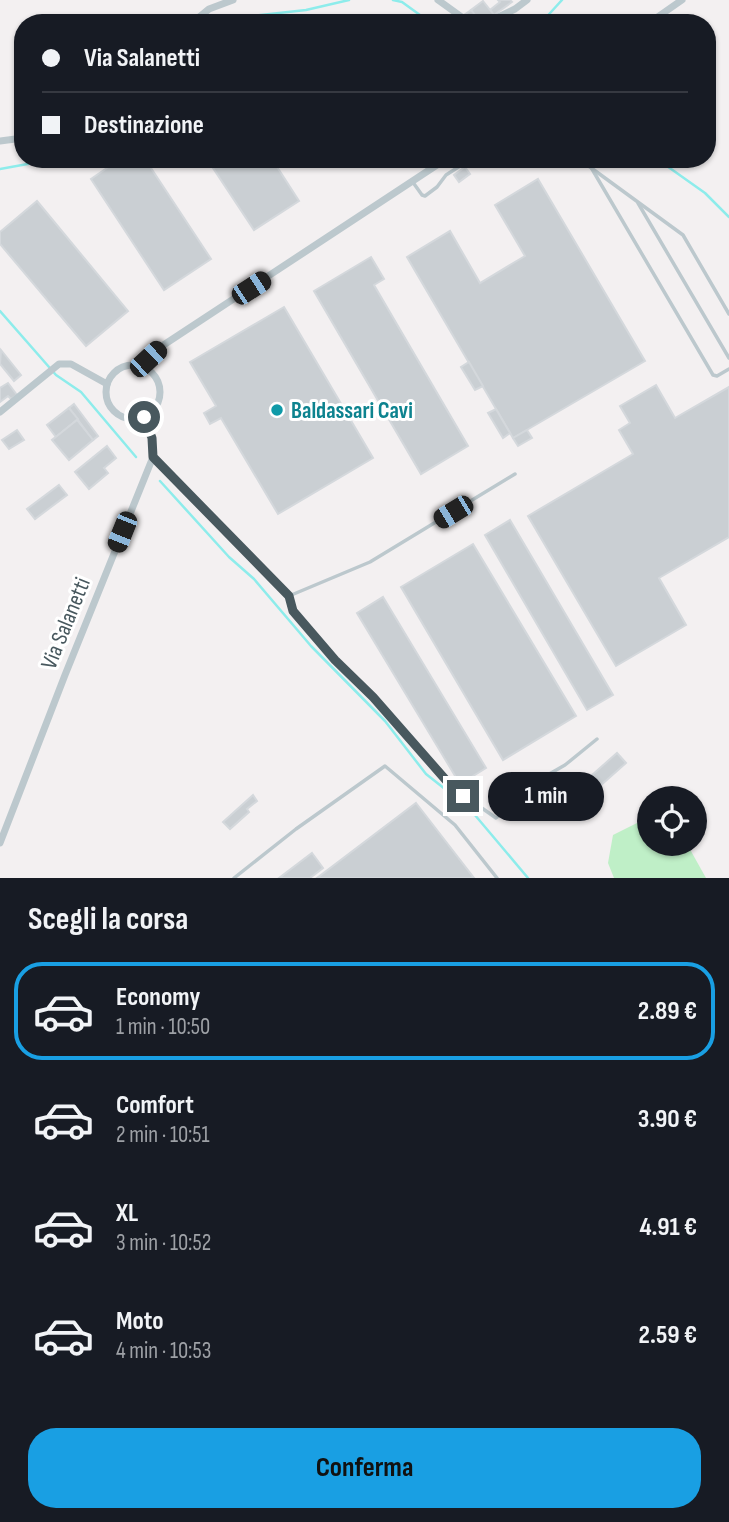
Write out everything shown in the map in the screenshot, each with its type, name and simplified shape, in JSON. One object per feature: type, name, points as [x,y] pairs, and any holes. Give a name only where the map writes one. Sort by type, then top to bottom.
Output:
[{"type":"street","points":[[203,14],[233,0]]},
{"type":"street","points":[[438,0],[457,14]]},
{"type":"street","points":[[505,14],[527,0]]},
{"type":"street","points":[[662,14],[682,0]]},
{"type":"street","points":[[143,367],[162,346],[432,168]]},
{"type":"street","points":[[0,412],[59,364],[71,364],[107,384]]},
{"type":"street","points":[[135,365],[143,367],[157,379],[160,387],[157,405],[144,417],[127,419],[118,416],[107,402],[107,384],[117,370],[135,365]]},
{"type":"street","points":[[144,417],[152,438],[153,457]]},
{"type":"street","name":"Via Salanetti","points":[[0,843],[153,457]]},
{"type":"lane","points":[[412,181],[422,195],[425,195],[438,187],[446,175],[457,168]]},
{"type":"lane","points":[[592,169],[682,235],[729,314]]},
{"type":"lane","points":[[592,169],[713,374],[717,376],[729,369]]},
{"type":"lane","points":[[637,200],[729,358]]},
{"type":"lane","points":[[153,457],[289,596],[293,611],[452,787],[496,818],[544,777],[565,765],[597,739]]},
{"type":"lane","points":[[289,596],[370,562],[515,474]]},
{"type":"lane","points":[[234,878],[296,829],[386,766],[455,825],[497,878]]},
{"type":"green space","points":[[637,823],[637,856],[694,856],[706,878],[614,878],[608,863],[613,835]]},
{"type":"building","points":[[498,0],[512,2],[493,14],[490,10],[500,2]]},
{"type":"building","points":[[483,1],[493,14],[474,14],[471,10]]},
{"type":"building","points":[[107,168],[151,168],[211,259],[164,290],[91,179]]},
{"type":"building","points":[[213,168],[278,168],[299,201],[254,230]]},
{"type":"building","points":[[464,168],[470,174],[459,182],[454,175]]},
{"type":"building","points":[[538,179],[645,361],[513,438],[407,257],[450,231],[480,283],[525,256],[495,205]]},
{"type":"building","points":[[37,201],[128,311],[86,346],[0,244],[0,232]]},
{"type":"building","points":[[371,257],[384,279],[374,285],[468,446],[421,474],[314,291]]},
{"type":"building","name":"Baldassari Cavi","points":[[284,307],[373,458],[278,514],[221,418],[210,424],[204,413],[216,406],[190,362]]},
{"type":"building","points":[[1,350],[21,375],[14,381],[0,364]]},
{"type":"building","points":[[469,362],[483,386],[475,390],[461,367]]},
{"type":"building","points":[[8,383],[17,395],[11,399],[8,396],[0,402],[0,388]]},
{"type":"building","points":[[656,385],[675,418],[729,387],[729,537],[659,578],[686,625],[616,666],[528,516],[633,454],[619,430],[630,423],[620,406]]},
{"type":"building","points":[[74,404],[98,436],[93,440],[69,408]]},
{"type":"building","points":[[69,408],[78,419],[56,437],[47,425]]},
{"type":"building","points":[[496,409],[510,433],[503,438],[488,413]]},
{"type":"building","points":[[77,420],[93,440],[69,460],[52,440]]},
{"type":"building","points":[[17,430],[24,440],[9,449],[2,440]]},
{"type":"building","points":[[527,430],[532,438],[518,446],[513,438]]},
{"type":"building","points":[[107,446],[116,458],[104,468],[108,473],[89,489],[75,472]]},
{"type":"building","points":[[59,485],[67,495],[35,519],[27,509]]},
{"type":"building","points":[[510,520],[613,695],[587,710],[485,535]]},
{"type":"building","points":[[473,544],[576,716],[503,760],[401,587]]},
{"type":"building","points":[[383,597],[486,768],[460,784],[357,613]]},
{"type":"building","points":[[617,753],[626,763],[601,785],[592,775]]},
{"type":"building","points":[[592,775],[601,785],[594,791],[585,781]]},
{"type":"building","points":[[253,795],[257,801],[230,829],[223,822]]},
{"type":"building","points":[[416,803],[474,878],[317,878]]},
{"type":"building","points":[[312,853],[323,868],[310,878],[279,878]]},
{"type":"waterway","points":[[270,14],[306,10],[349,0]]},
{"type":"waterway","points":[[393,0],[402,2],[419,14]]},
{"type":"waterway","points":[[549,14],[562,0]]},
{"type":"waterway","points":[[0,169],[14,166]]},
{"type":"waterway","points":[[670,168],[705,193],[729,217]]},
{"type":"waterway","points":[[0,311],[56,375],[81,392],[136,457]]},
{"type":"waterway","points":[[160,481],[229,557],[254,579],[311,646],[385,721],[426,774],[469,808],[528,878]]},
{"type":"place","name":"Baldassari Cavi","points":[[277,410]]},
{"type":"route","points":[[144,417],[152,438],[153,457],[289,596],[293,611],[335,660],[373,697],[463,796]]}]
